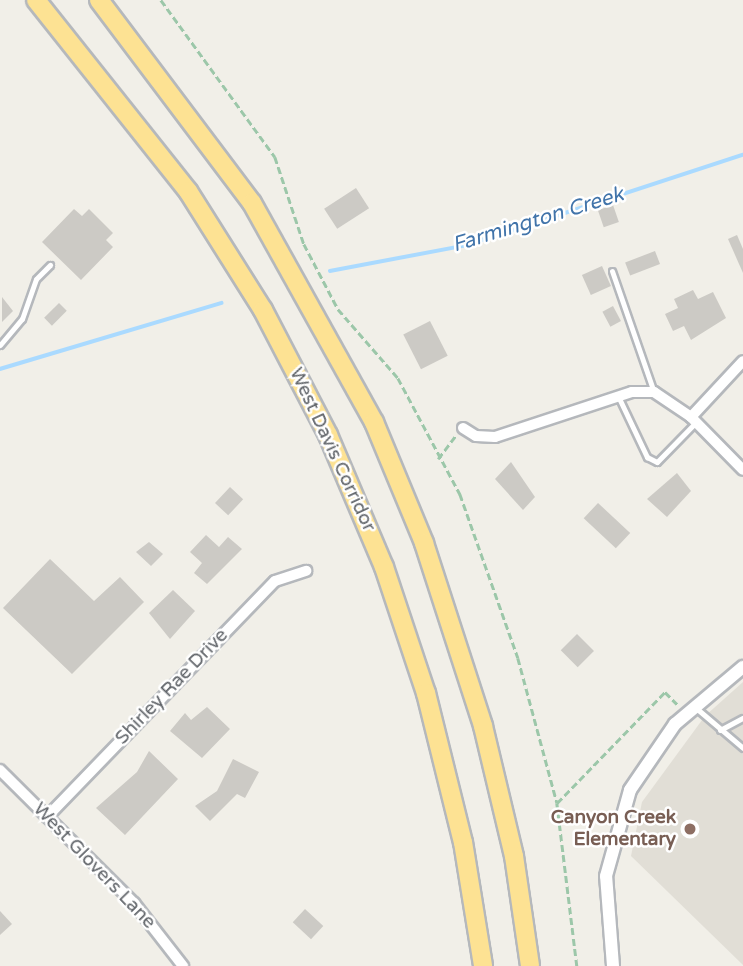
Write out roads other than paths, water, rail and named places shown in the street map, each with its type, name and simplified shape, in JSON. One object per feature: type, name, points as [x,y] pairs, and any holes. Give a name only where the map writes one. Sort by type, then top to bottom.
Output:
[{"type":"highway","name":"West Davis Corridor","points":[[36,0],[132,114],[208,220],[333,446],[384,567],[426,693],[463,842],[482,966]]},
{"type":"highway","points":[[99,0],[252,203],[384,445],[483,726],[512,845],[530,966]]},
{"type":"street","points":[[693,420],[743,361]]},
{"type":"street","points":[[463,428],[476,436],[495,437],[618,396],[654,392],[693,420],[743,470]]},
{"type":"street","name":"Shirley Rae Drive","points":[[47,817],[275,581],[306,571]]},
{"type":"street","points":[[613,966],[605,894],[617,823],[646,760],[690,710],[743,667]]},
{"type":"street","name":"West Glovers Lane","points":[[0,770],[134,903],[183,966]]},
{"type":"lane","points":[[0,345],[22,319],[36,279],[50,265]]},
{"type":"lane","points":[[612,271],[654,392]]},
{"type":"lane","points":[[618,396],[646,457],[657,462],[693,420]]},
{"type":"lane","points":[[690,710],[743,748]]},
{"type":"lane","points":[[720,730],[743,719]]},
{"type":"waterway","name":"Farmington Creek","points":[[330,271],[467,245],[743,155]]},
{"type":"waterway","name":"Farmington Creek","points":[[0,369],[221,303]]},
{"type":"place","name":"Canyon Creek Elementary","points":[[690,829]]}]
